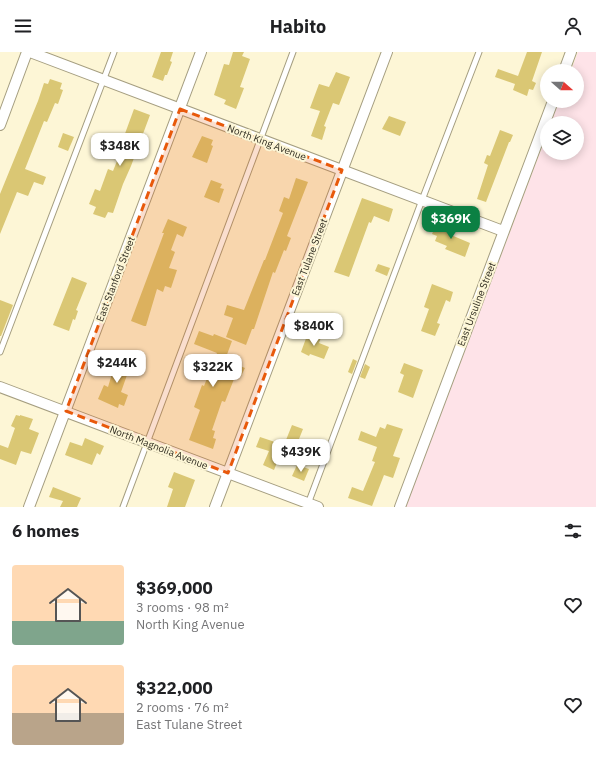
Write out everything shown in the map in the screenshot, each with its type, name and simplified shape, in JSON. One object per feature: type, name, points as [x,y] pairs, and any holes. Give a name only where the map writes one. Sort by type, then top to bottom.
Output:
[{"type":"street","name":"North King Avenue","points":[[29,52],[504,231]]},
{"type":"street","points":[[0,125],[29,52]]},
{"type":"street","name":"East Stanford Street","points":[[29,507],[201,52]]},
{"type":"street","name":"East Tulane Street","points":[[215,507],[387,52]]},
{"type":"street","points":[[567,64],[571,52]]},
{"type":"street","name":"East Ursuline Street","points":[[400,507],[550,108]]},
{"type":"street","name":"North Magnolia Avenue","points":[[0,386],[228,473],[307,505],[318,507]]},
{"type":"lane","points":[[0,352],[114,52]]},
{"type":"lane","points":[[123,507],[260,139],[294,52]]},
{"type":"lane","points":[[307,505],[479,52]]},
{"type":"highlighted area","points":[[180,109],[342,170],[228,473],[66,411]]},
{"type":"shaded area","points":[[578,52],[596,52],[596,507],[406,507],[540,153],[540,160],[584,160],[584,116],[554,116],[556,108],[584,108],[584,64],[574,64]]},
{"type":"building","points":[[161,52],[173,52],[170,61],[172,62],[163,81],[152,77]]},
{"type":"building","points":[[233,52],[244,52],[242,56],[250,59],[240,87],[244,88],[236,109],[224,104],[226,100],[214,95],[224,64],[229,65]]},
{"type":"building","points":[[527,52],[542,52],[532,81],[536,83],[533,90],[529,89],[527,96],[513,90],[515,84],[495,77],[498,69],[518,76]]},
{"type":"building","points":[[336,72],[350,77],[339,105],[333,103],[324,126],[326,127],[322,140],[311,136],[320,111],[310,108],[319,84],[329,87]]},
{"type":"building","points":[[50,79],[62,83],[60,89],[63,90],[58,104],[55,103],[47,122],[44,121],[25,169],[46,177],[43,185],[34,182],[28,196],[17,192],[0,234],[0,194],[44,83],[48,84]]},
{"type":"building","points":[[134,109],[150,115],[113,213],[108,212],[105,218],[93,214],[96,207],[89,204],[95,189],[100,191],[108,169],[113,171]]},
{"type":"building","points":[[389,116],[406,122],[400,136],[382,129]]},
{"type":"building","points":[[500,130],[513,135],[486,202],[477,199],[488,165],[484,163],[487,155],[490,156]]},
{"type":"building","points":[[63,133],[74,137],[68,151],[58,147]]},
{"type":"building","points":[[202,136],[213,140],[211,145],[213,146],[207,163],[192,157]]},
{"type":"building","points":[[296,178],[308,182],[287,236],[291,238],[286,251],[284,250],[275,273],[273,272],[254,329],[252,329],[246,345],[226,337],[233,318],[224,315],[227,305],[244,310],[283,213],[279,211],[284,197],[289,199]]},
{"type":"building","points":[[211,180],[222,184],[220,188],[224,189],[219,203],[204,197]]},
{"type":"building","points":[[362,198],[393,209],[389,222],[374,216],[371,223],[369,222],[349,277],[334,272]]},
{"type":"building","points":[[168,219],[187,227],[183,237],[177,234],[171,250],[175,252],[169,268],[177,270],[171,288],[165,286],[163,292],[157,289],[146,326],[144,326],[131,321]]},
{"type":"building","points":[[437,223],[454,229],[451,235],[470,243],[465,257],[445,249],[447,246],[435,241],[437,236],[432,234]]},
{"type":"building","points":[[378,264],[390,268],[387,276],[375,271]]},
{"type":"building","points":[[72,277],[87,283],[76,310],[78,311],[75,320],[73,319],[69,331],[53,325]]},
{"type":"building","points":[[432,284],[453,292],[450,302],[446,300],[437,323],[440,324],[435,336],[421,331],[429,309],[424,307]]},
{"type":"building","points":[[0,300],[13,305],[1,336],[0,336]]},
{"type":"building","points":[[199,331],[213,336],[214,334],[232,341],[225,360],[245,368],[241,376],[236,374],[225,402],[222,401],[212,430],[215,431],[213,438],[216,439],[213,449],[189,440],[200,410],[194,407],[202,385],[204,386],[217,353],[194,344]]},
{"type":"building","points":[[308,333],[321,337],[319,343],[329,347],[324,359],[310,354],[309,356],[301,352]]},
{"type":"building","points":[[117,355],[132,361],[121,392],[128,395],[124,406],[119,404],[118,408],[98,399],[104,385],[108,387]]},
{"type":"building","points":[[353,359],[357,361],[352,374],[348,372]]},
{"type":"building","points":[[404,363],[423,370],[413,398],[398,392],[404,375],[400,373]]},
{"type":"building","points":[[365,364],[370,367],[365,379],[360,377]]},
{"type":"building","points":[[16,415],[33,419],[29,429],[39,433],[31,454],[21,451],[16,465],[0,459],[0,445],[8,448],[15,428],[11,426]]},
{"type":"building","points":[[387,424],[403,429],[393,456],[400,458],[393,478],[384,475],[372,506],[348,498],[352,487],[363,491],[375,462],[372,461],[377,447],[358,440],[361,431],[376,437],[380,427],[385,429]]},
{"type":"building","points":[[292,425],[303,429],[297,444],[286,440]]},
{"type":"building","points":[[260,437],[284,445],[274,470],[263,465],[269,451],[256,447]]},
{"type":"building","points":[[85,438],[104,446],[100,455],[97,453],[92,465],[65,455],[70,442],[82,446]]},
{"type":"building","points":[[297,465],[309,469],[304,481],[292,476]]},
{"type":"building","points":[[174,472],[195,480],[185,507],[167,507],[173,489],[168,487]]},
{"type":"building","points":[[53,487],[81,498],[77,507],[60,507],[63,501],[49,497]]}]
